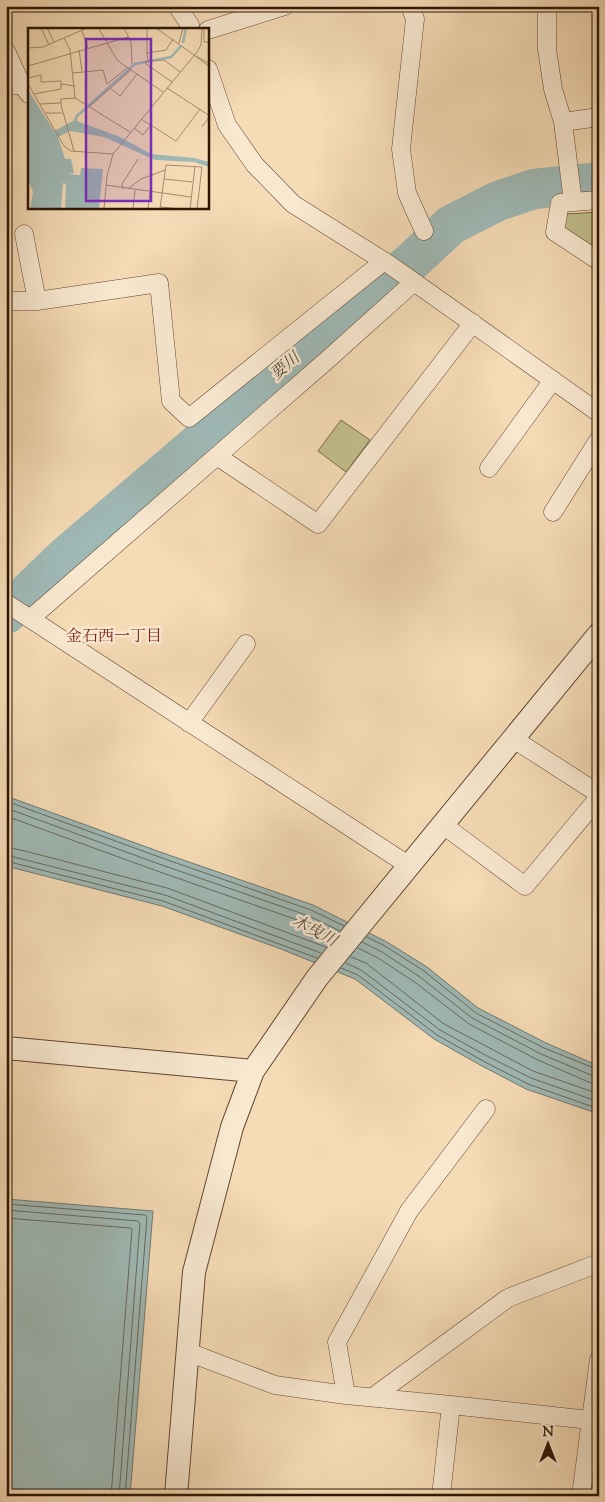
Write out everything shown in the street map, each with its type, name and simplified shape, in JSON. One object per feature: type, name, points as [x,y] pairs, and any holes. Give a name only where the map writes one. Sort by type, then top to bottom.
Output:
[{"type":"street","points":[[178,6],[187,27]]},
{"type":"street","points":[[209,30],[285,6]]},
{"type":"street","points":[[410,6],[415,19],[401,149],[407,193],[424,231]]},
{"type":"street","points":[[547,6],[546,48],[553,89],[563,122],[573,201]]},
{"type":"street","points":[[6,51],[19,88]]},
{"type":"street","points":[[209,72],[227,125],[255,165],[293,204],[412,280],[599,413]]},
{"type":"street","points":[[563,122],[599,117]]},
{"type":"street","points":[[599,200],[560,203],[555,232],[599,261]]},
{"type":"street","points":[[24,234],[37,301]]},
{"type":"street","points":[[6,301],[37,301],[159,283],[171,401],[189,418],[387,263]]},
{"type":"street","points":[[27,616],[217,456],[326,361],[412,280]]},
{"type":"street","points":[[217,456],[318,524],[473,323]]},
{"type":"street","points":[[490,468],[553,380]]},
{"type":"street","points":[[553,512],[599,439]]},
{"type":"street","points":[[6,603],[408,865]]},
{"type":"street","points":[[176,1496],[194,1272],[232,1127],[253,1071],[317,978],[599,634]]},
{"type":"street","points":[[189,723],[246,644]]},
{"type":"street","points":[[442,824],[525,886],[599,795],[512,738]]},
{"type":"street","points":[[6,1048],[253,1071]]},
{"type":"street","points":[[346,1395],[337,1342],[409,1210],[486,1109]]},
{"type":"street","points":[[373,1398],[508,1298],[599,1263]]},
{"type":"street","points":[[188,1352],[275,1385],[373,1398],[595,1420]]},
{"type":"street","points":[[581,1496],[595,1420],[599,1359]]},
{"type":"street","points":[[440,1496],[451,1405]]},
{"type":"shaded area","points":[[599,212],[599,250],[564,228],[566,214]]},
{"type":"shaded area","points":[[341,420],[370,440],[346,472],[318,451]]},
{"type":"water","name":"木曳川","points":[[6,796],[313,905],[387,942],[427,967],[478,1008],[546,1043],[599,1066],[599,1114],[526,1089],[482,1066],[434,1039],[355,979],[281,949],[162,906],[6,866]]},
{"type":"water","points":[[6,1199],[153,1211],[130,1496],[6,1496]]},
{"type":"waterway","name":"要川","points":[[6,614],[66,556],[411,262],[451,225],[498,201],[534,189],[599,182]]},
{"type":"district","name":"金石西一丁目","points":[[114,637]]}]
